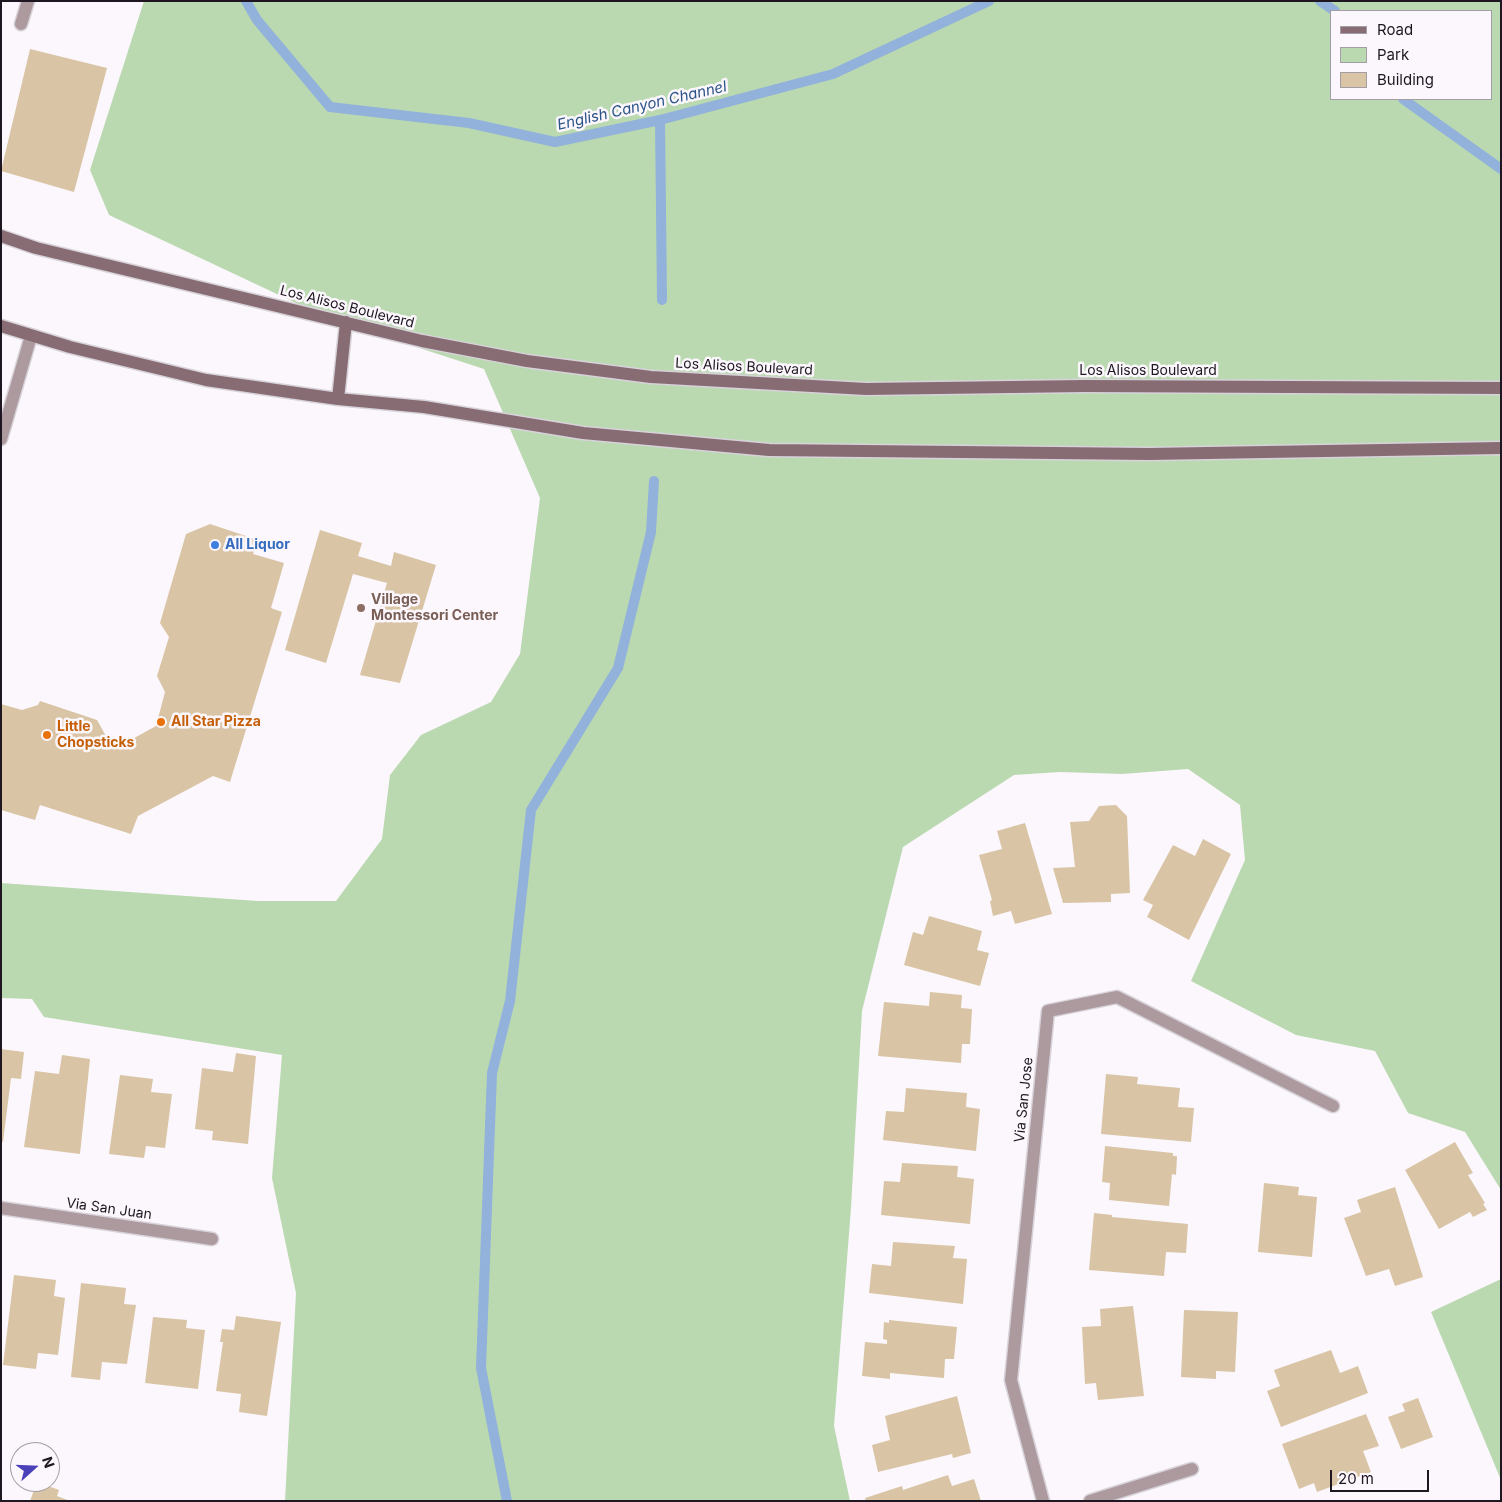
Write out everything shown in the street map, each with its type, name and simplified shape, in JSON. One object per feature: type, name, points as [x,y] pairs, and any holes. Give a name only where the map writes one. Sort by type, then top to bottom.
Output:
[{"type":"main road","name":"Los Alisos Boulevard","points":[[1,236],[36,248],[422,341],[527,361],[651,377],[866,389],[1084,386],[1501,388]]},
{"type":"main road","points":[[338,399],[346,322]]},
{"type":"main road","points":[[1,326],[70,347],[206,380],[338,399],[424,406],[583,433],[769,450],[1149,454],[1501,448]]},
{"type":"street","points":[[20,24],[28,1]]},
{"type":"street","points":[[1,439],[32,336]]},
{"type":"street","name":"Via San Jose","points":[[1043,1501],[1011,1380],[1048,1010],[1117,998],[1333,1106]]},
{"type":"street","name":"Via San Juan","points":[[1,1208],[212,1239]]},
{"type":"street","points":[[1090,1501],[1192,1469]]},
{"type":"green space","points":[[144,1],[1501,1],[1501,1190],[1465,1132],[1408,1113],[1375,1051],[1296,1035],[1191,981],[1245,860],[1240,805],[1188,769],[1122,774],[1060,772],[1014,775],[903,847],[862,1011],[851,1208],[834,1426],[850,1501],[285,1501],[296,1293],[272,1178],[282,1055],[44,1017],[32,999],[1,998],[1,883],[258,901],[336,901],[382,839],[390,775],[421,735],[491,702],[520,654],[540,498],[484,369],[330,319],[109,215],[90,170]]},
{"type":"green space","points":[[1501,1279],[1501,1480],[1431,1312]]},
{"type":"building","points":[[30,49],[107,68],[74,192],[1,171]]},
{"type":"building","points":[[210,524],[258,540],[253,554],[284,563],[271,608],[282,612],[230,782],[213,776],[138,816],[131,834],[40,805],[35,820],[1,810],[1,704],[22,710],[38,705],[40,701],[97,720],[106,736],[127,742],[156,726],[165,692],[157,676],[169,637],[160,623],[186,534]]},
{"type":"building","points":[[320,530],[362,543],[358,556],[391,566],[394,552],[436,565],[400,683],[360,675],[387,583],[353,574],[326,663],[285,650]]},
{"type":"building","points":[[1116,805],[1127,816],[1130,893],[1111,894],[1111,902],[1063,903],[1053,868],[1075,867],[1070,822],[1089,821],[1099,806]]},
{"type":"building","points":[[1025,823],[1052,914],[1015,924],[1011,911],[993,916],[990,901],[992,900],[979,855],[1002,849],[997,831]]},
{"type":"building","points":[[1203,839],[1231,854],[1189,940],[1147,917],[1153,905],[1143,900],[1173,845],[1195,856]]},
{"type":"building","points":[[929,916],[982,931],[977,950],[989,953],[980,986],[904,965],[913,932],[923,935]]},
{"type":"building","points":[[930,992],[962,995],[961,1008],[972,1009],[970,1044],[962,1044],[961,1063],[878,1056],[884,1002],[929,1006]]},
{"type":"building","points":[[1,1049],[24,1052],[21,1079],[11,1078],[3,1142],[1,1141]]},
{"type":"building","points":[[236,1053],[256,1056],[248,1144],[212,1140],[213,1131],[195,1129],[202,1068],[233,1072]]},
{"type":"building","points":[[62,1055],[90,1059],[80,1154],[24,1147],[35,1071],[59,1074]]},
{"type":"building","points":[[1106,1074],[1138,1077],[1137,1084],[1180,1088],[1178,1107],[1194,1108],[1191,1142],[1101,1134]]},
{"type":"building","points":[[120,1075],[153,1079],[151,1092],[172,1094],[165,1148],[146,1146],[144,1158],[109,1154]]},
{"type":"building","points":[[906,1088],[967,1093],[966,1107],[980,1109],[976,1151],[883,1140],[886,1111],[904,1112]]},
{"type":"building","points":[[1455,1142],[1473,1173],[1468,1175],[1485,1203],[1483,1204],[1487,1210],[1473,1217],[1470,1212],[1439,1229],[1405,1170]]},
{"type":"building","points":[[1105,1146],[1173,1153],[1173,1156],[1177,1156],[1176,1175],[1172,1174],[1169,1206],[1109,1200],[1110,1183],[1102,1182]]},
{"type":"building","points":[[902,1163],[958,1166],[957,1177],[974,1179],[970,1224],[881,1215],[884,1181],[900,1182]]},
{"type":"building","points":[[1264,1183],[1299,1187],[1298,1195],[1317,1197],[1312,1257],[1258,1252]]},
{"type":"building","points":[[1395,1187],[1423,1277],[1395,1286],[1389,1269],[1366,1276],[1344,1218],[1361,1212],[1357,1200]]},
{"type":"building","points":[[1094,1213],[1112,1215],[1112,1217],[1188,1224],[1186,1253],[1166,1252],[1164,1276],[1089,1270]]},
{"type":"building","points":[[893,1242],[955,1246],[953,1258],[967,1259],[963,1304],[869,1293],[872,1264],[891,1266]]},
{"type":"building","points":[[14,1275],[56,1280],[54,1296],[65,1298],[58,1355],[38,1353],[36,1369],[3,1365]]},
{"type":"building","points":[[81,1283],[126,1288],[124,1304],[136,1305],[127,1364],[102,1362],[100,1380],[71,1377]]},
{"type":"building","points":[[1133,1306],[1144,1396],[1098,1400],[1096,1383],[1085,1384],[1082,1327],[1101,1326],[1100,1309]]},
{"type":"building","points":[[1184,1310],[1238,1312],[1235,1372],[1216,1371],[1216,1379],[1181,1377]]},
{"type":"building","points":[[236,1316],[281,1322],[267,1416],[239,1412],[241,1394],[216,1391],[223,1342],[220,1342],[222,1329],[234,1330]]},
{"type":"building","points":[[153,1317],[187,1320],[186,1328],[205,1330],[198,1389],[145,1383]]},
{"type":"building","points":[[889,1320],[957,1327],[954,1359],[945,1359],[944,1378],[890,1373],[890,1379],[862,1376],[865,1342],[887,1344],[887,1340],[883,1339],[884,1322],[889,1323]]},
{"type":"building","points":[[1331,1350],[1340,1373],[1358,1366],[1368,1393],[1281,1427],[1267,1391],[1280,1386],[1274,1370]]},
{"type":"building","points":[[957,1396],[971,1453],[953,1458],[952,1454],[878,1472],[872,1445],[890,1440],[885,1416]]},
{"type":"building","points":[[1418,1398],[1433,1437],[1401,1449],[1388,1417],[1405,1411],[1402,1404]]},
{"type":"building","points":[[1366,1414],[1379,1446],[1363,1451],[1371,1472],[1317,1492],[1314,1483],[1299,1489],[1282,1444]]},
{"type":"building","points":[[948,1475],[952,1486],[974,1479],[981,1501],[866,1501],[865,1498],[902,1486],[903,1490]]},
{"type":"building","points":[[33,1492],[58,1492],[57,1496],[70,1501],[30,1501]]},
{"type":"waterway","name":"English Canyon Channel","points":[[246,1],[257,20],[330,107],[469,123],[555,142],[660,120],[833,74],[989,1]]},
{"type":"waterway","name":"English Canyon Channel","points":[[1320,1],[1334,10]]},
{"type":"waterway","name":"English Canyon Channel","points":[[1404,100],[1501,169]]},
{"type":"waterway","points":[[660,120],[662,300]]},
{"type":"waterway","points":[[507,1501],[481,1368],[492,1073],[510,1001],[531,810],[618,668],[651,532],[654,481]]},
{"type":"place","name":"All Liquor","points":[[215,545]]},
{"type":"place","name":"Village Montessori Center","points":[[361,608]]},
{"type":"place","name":"All Star Pizza","points":[[161,722]]},
{"type":"place","name":"Little Chopsticks","points":[[47,735]]}]
